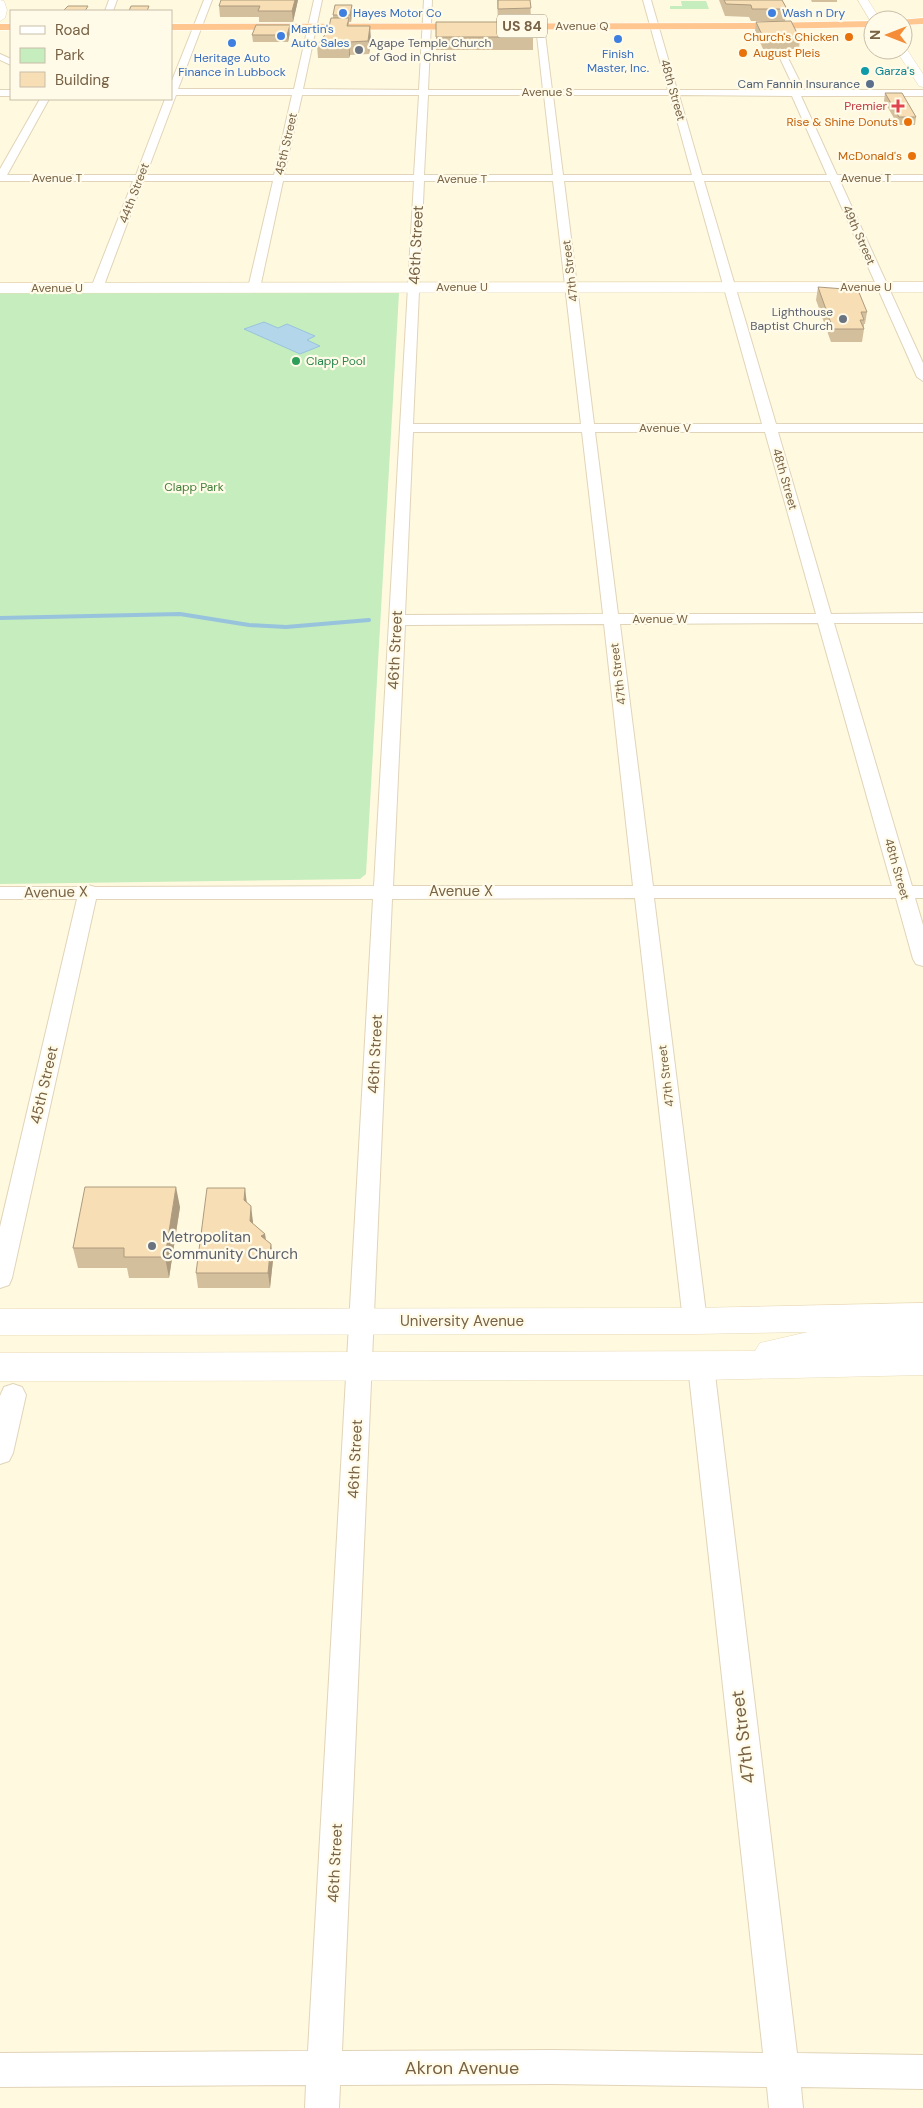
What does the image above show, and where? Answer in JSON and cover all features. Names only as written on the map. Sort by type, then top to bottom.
[{"type":"highway","name":"Avenue Q","points":[[172,27],[863,24]]},
{"type":"main road","points":[[0,3],[2,10],[0,18]]},
{"type":"main road","points":[[908,60],[923,83]]},
{"type":"main road","name":"Avenue U","points":[[0,288],[923,287]]},
{"type":"main road","name":"University Avenue","points":[[0,1322],[695,1321],[923,1316]]},
{"type":"main road","points":[[701,1366],[822,1342],[923,1339]]},
{"type":"main road","points":[[6,1381],[360,1367],[701,1366],[923,1361]]},
{"type":"street","name":"44th Street","points":[[172,92],[208,0]]},
{"type":"street","name":"45th Street","points":[[254,288],[318,0]]},
{"type":"street","name":"46th Street","points":[[322,2108],[428,0]]},
{"type":"street","name":"48th Street","points":[[647,0],[923,959]]},
{"type":"street","name":"47th Street","points":[[540,26],[695,1321]]},
{"type":"street","name":"49th Street","points":[[782,54],[833,178],[923,377]]},
{"type":"street","name":"Avenue S","points":[[172,95],[298,92],[923,92]]},
{"type":"street","points":[[0,178],[43,100]]},
{"type":"street","name":"44th Street","points":[[97,288],[169,100]]},
{"type":"street","name":"Avenue T","points":[[0,178],[923,178]]},
{"type":"street","name":"Avenue V","points":[[406,428],[923,428]]},
{"type":"street","name":"Avenue W","points":[[397,620],[923,618]]},
{"type":"street","name":"45th Street","points":[[0,1278],[88,891]]},
{"type":"street","name":"Avenue X","points":[[0,893],[88,891],[923,892]]},
{"type":"street","name":"47th Street","points":[[701,1366],[786,2108]]},
{"type":"street","points":[[0,1453],[6,1381]]},
{"type":"street","name":"Akron Avenue","points":[[0,2070],[551,2067],[923,2072]]},
{"type":"green space","points":[[681,1],[706,1],[709,9],[670,9],[670,6],[682,6]]},
{"type":"green space","name":"Clapp Park","points":[[0,292],[399,293],[366,874],[360,879],[0,884]]},
{"type":"water","points":[[264,322],[278,328],[287,324],[315,336],[307,340],[320,346],[300,354],[244,329]]},
{"type":"building","points":[[221,0],[295,0],[292,11],[258,11],[260,6],[219,6]]},
{"type":"building","points":[[498,0],[530,0],[531,8],[498,9]]},
{"type":"building","points":[[724,0],[782,0],[787,9],[752,9],[751,5],[726,4]]},
{"type":"building","points":[[335,5],[352,5],[350,15],[333,15]]},
{"type":"building","points":[[68,6],[88,6],[86,10],[64,10]]},
{"type":"building","points":[[131,6],[149,6],[147,10],[129,10]]},
{"type":"building","points":[[331,18],[349,18],[347,26],[370,26],[368,41],[349,42],[349,45],[317,45],[328,31]]},
{"type":"building","points":[[499,18],[532,18],[533,37],[436,37],[436,22],[499,22]]},
{"type":"building","points":[[791,21],[800,39],[764,39],[756,22]]},
{"type":"building","points":[[256,25],[290,25],[287,35],[252,35]]},
{"type":"building","points":[[885,93],[902,93],[916,117],[899,117]]},
{"type":"building","points":[[818,287],[858,290],[867,312],[861,312],[864,320],[860,320],[864,329],[833,329]]},
{"type":"building","points":[[85,1187],[176,1187],[165,1257],[124,1257],[124,1248],[73,1248]]},
{"type":"building","points":[[207,1188],[245,1188],[244,1200],[251,1206],[250,1221],[265,1234],[261,1236],[271,1244],[268,1273],[196,1273]]},
{"type":"waterway","points":[[0,618],[180,614],[249,625],[286,627],[369,620]]},
{"type":"place","name":"Hayes Motor Co","points":[[343,13]]},
{"type":"place","name":"Wash n Dry","points":[[772,13]]},
{"type":"place","name":"Martin's Auto Sales","points":[[281,36]]},
{"type":"place","name":"Church's Chicken","points":[[849,37]]},
{"type":"place","name":"Finish Master, Inc.","points":[[618,39]]},
{"type":"place","name":"Heritage Auto Finance in Lubbock","points":[[232,43]]},
{"type":"place","name":"Agape Temple Church of God in Christ","points":[[359,50]]},
{"type":"place","name":"August Pleis","points":[[743,53]]},
{"type":"place","name":"Garza's","points":[[865,71]]},
{"type":"place","name":"Cam Fannin Insurance","points":[[870,84]]},
{"type":"place","name":"Premier","points":[[898,106]]},
{"type":"place","name":"Rise & Shine Donuts","points":[[908,122]]},
{"type":"place","name":"McDonald's","points":[[912,156]]},
{"type":"place","name":"Lighthouse Baptist Church","points":[[843,319]]},
{"type":"place","name":"Clapp Pool","points":[[296,361]]},
{"type":"place","name":"Metropolitan Community Church","points":[[152,1246]]}]
